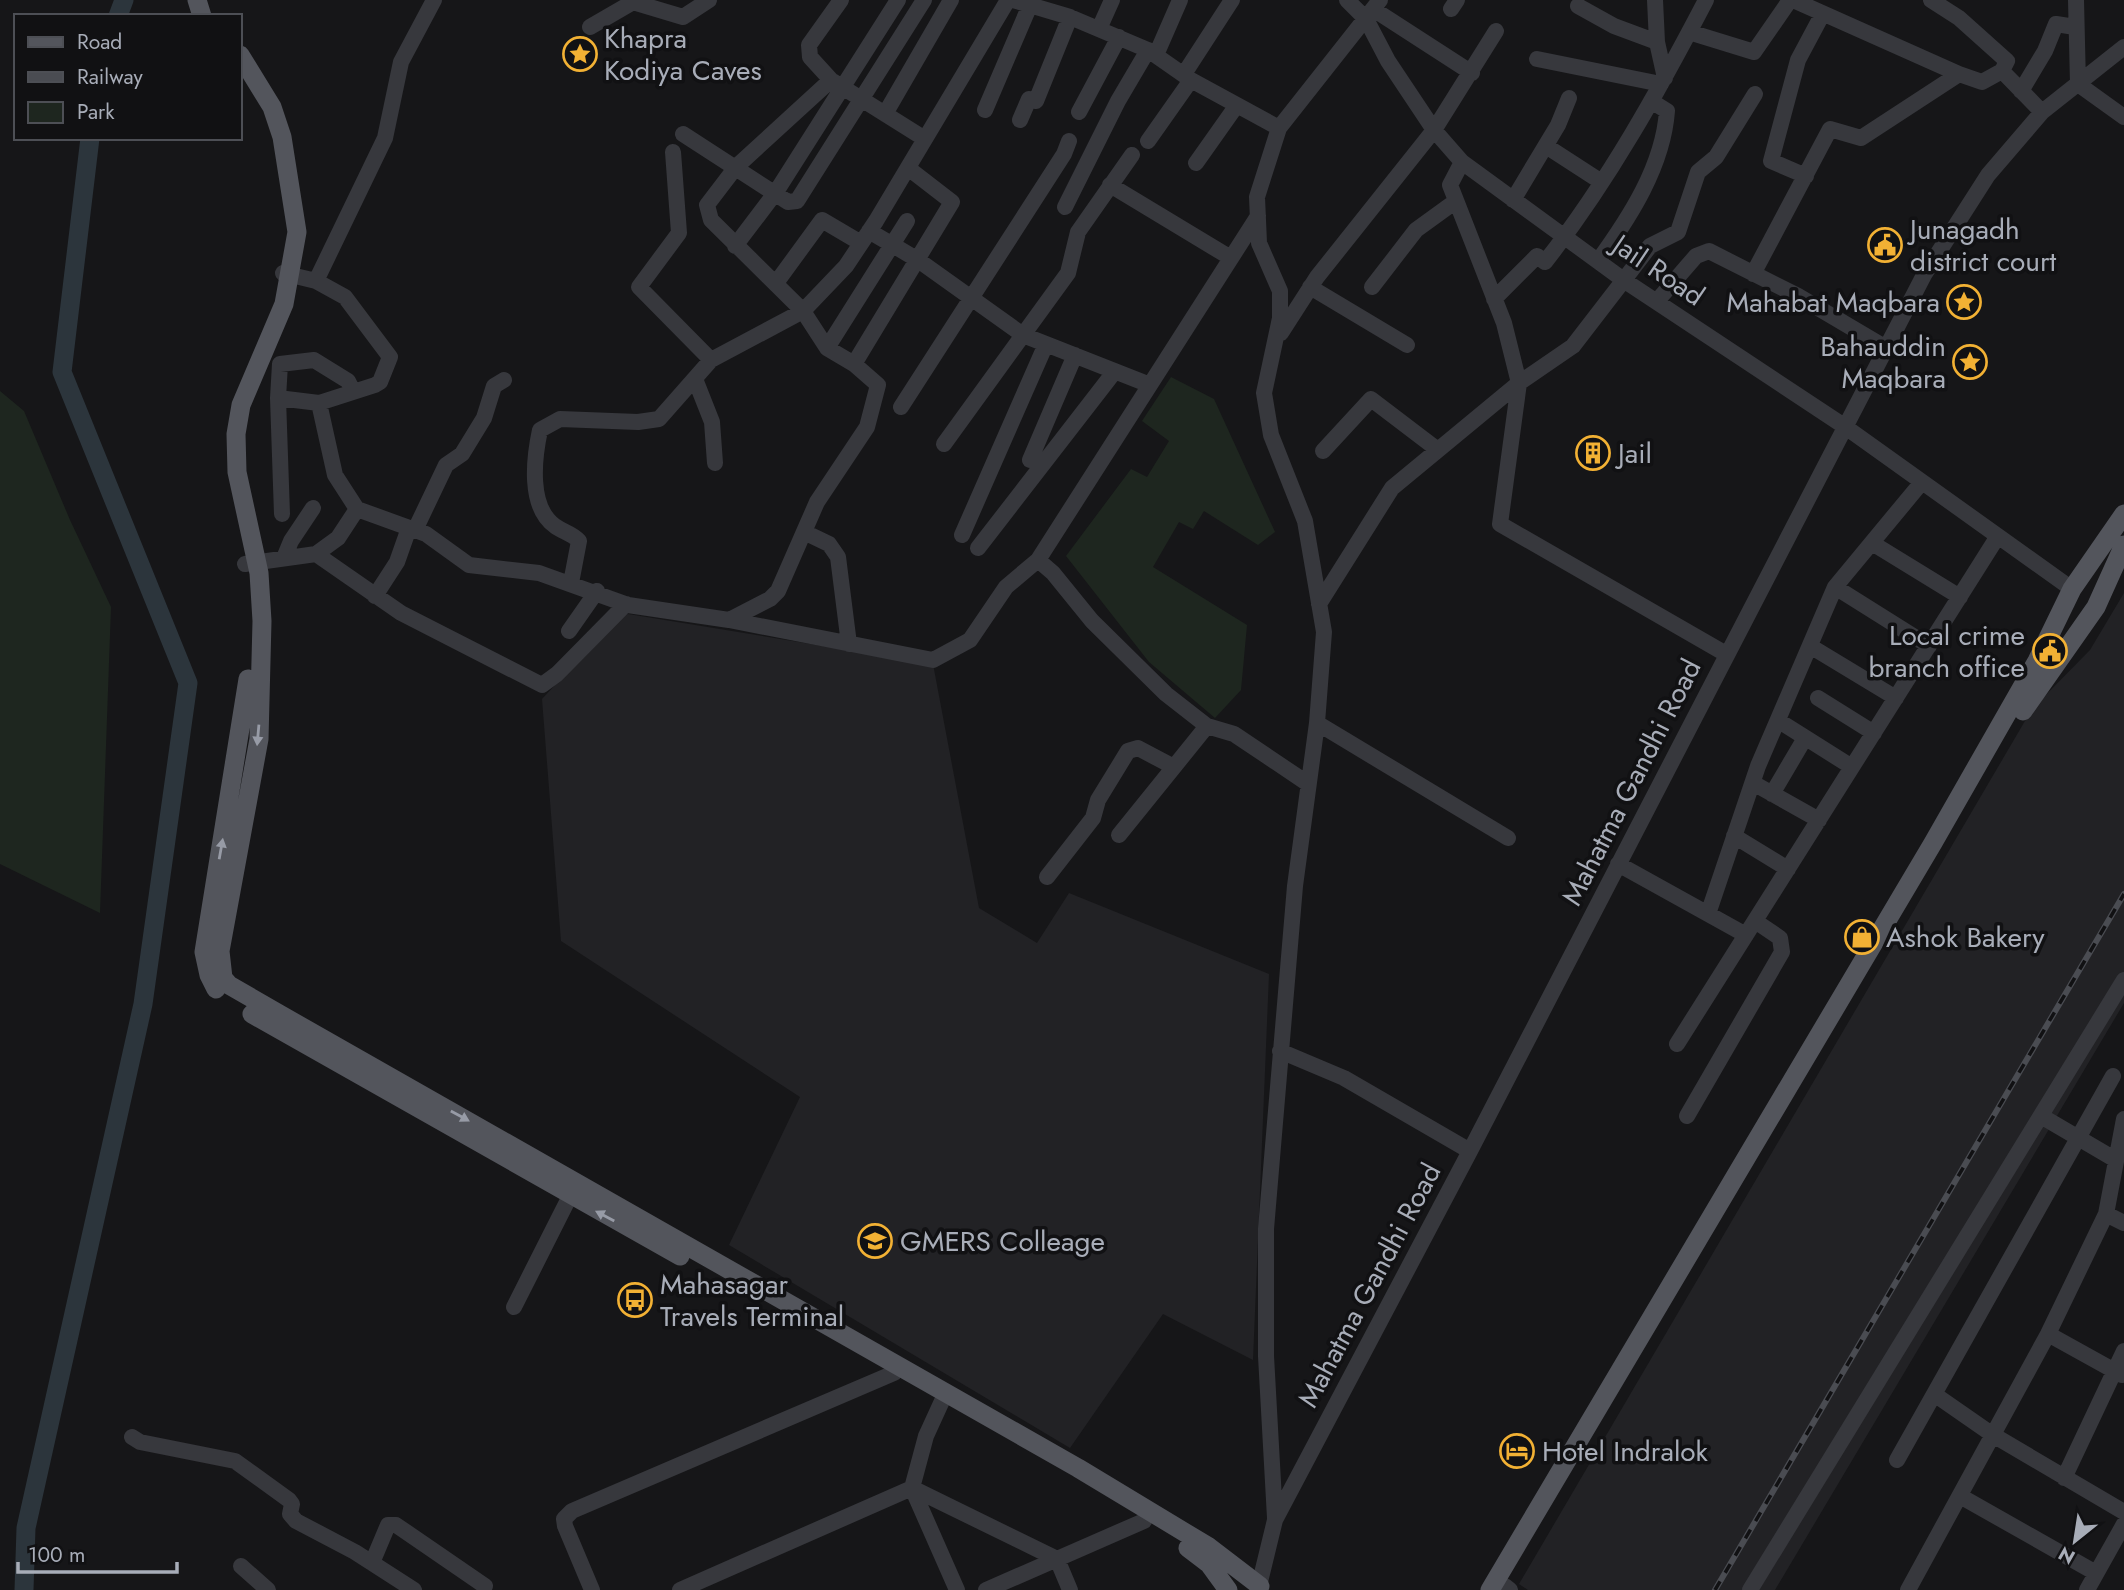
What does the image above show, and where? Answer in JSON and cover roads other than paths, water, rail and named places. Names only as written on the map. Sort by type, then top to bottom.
[{"type":"main road","points":[[242,58],[272,107],[282,137],[297,217],[287,274],[229,415],[224,453],[262,621],[259,739],[220,951],[223,978],[229,985],[1078,1468],[1209,1547],[1259,1588]]},
{"type":"main road","points":[[242,82],[262,118],[278,170],[287,274]]},
{"type":"main road","points":[[1502,1589],[2037,662],[2072,589],[2124,514]]},
{"type":"main road","points":[[1502,1589],[1874,960],[1983,769],[2096,607],[2124,545]]},
{"type":"main road","points":[[2098,553],[2115,564]]},
{"type":"main road","points":[[251,564],[247,695],[205,952],[213,985],[251,1013],[570,1196],[894,1373],[1144,1521],[1197,1554],[1228,1590]]},
{"type":"main road","points":[[2060,612],[2082,625]]},
{"type":"street","points":[[316,281],[385,138],[401,62],[434,0]]},
{"type":"street","points":[[590,27],[634,1],[683,17],[709,0]]},
{"type":"street","points":[[841,0],[809,45],[810,57],[837,84],[925,139]]},
{"type":"street","points":[[735,246],[776,192],[837,84],[898,0]]},
{"type":"street","points":[[682,134],[788,202],[797,201],[924,0]]},
{"type":"street","points":[[886,114],[951,0]]},
{"type":"street","points":[[571,583],[579,541],[573,534],[555,527],[538,503],[535,451],[540,430],[561,419],[638,422],[659,419],[711,360],[803,311],[846,265],[865,237],[1010,0],[1070,17],[1119,37],[1152,53],[1187,77],[1279,128]]},
{"type":"street","points":[[1099,29],[1112,0]]},
{"type":"street","points":[[1065,206],[1118,101],[1152,53],[1180,0]]},
{"type":"street","points":[[1148,141],[1232,0]]},
{"type":"street","points":[[1347,0],[1373,10],[1472,73]]},
{"type":"street","points":[[1656,0],[1657,41],[1663,81]]},
{"type":"street","points":[[1494,299],[1537,256],[1545,262],[1565,237],[1663,81],[1706,0]]},
{"type":"street","points":[[1689,32],[1754,52],[1791,0],[1820,9],[1959,74],[1982,82],[2002,71],[2007,61],[1959,18],[1932,0]]},
{"type":"street","points":[[2076,0],[2078,84],[2124,117]]},
{"type":"street","points":[[985,110],[1030,5]]},
{"type":"street","points":[[1578,6],[1614,26],[1657,41]]},
{"type":"street","points":[[1806,176],[1771,161],[1798,60],[1820,9]]},
{"type":"street","points":[[1275,1520],[1264,1278],[1280,1051],[1307,783],[1317,723],[1324,632],[1305,521],[1271,435],[1264,393],[1280,318],[1279,291],[1259,243],[1257,197],[1279,128],[1373,10]]},
{"type":"street","name":"Jail Road","points":[[1373,10],[1388,61],[1434,130],[1462,162],[1625,281],[1844,426],[2072,589]]},
{"type":"street","points":[[1020,120],[1028,99],[1037,101],[1070,17]]},
{"type":"street","points":[[2021,91],[2045,51],[2056,24],[2075,27]]},
{"type":"street","points":[[1274,344],[1310,287],[1434,130],[1496,31]]},
{"type":"street","points":[[1079,112],[1119,37]]},
{"type":"street","name":"Mahatma Gandhi Road","points":[[1259,1588],[1275,1520],[1470,1152],[1924,275],[1987,175],[2042,112],[2124,47]]},
{"type":"street","points":[[1537,59],[1663,81]]},
{"type":"street","points":[[2002,71],[2042,112]]},
{"type":"street","points":[[1753,274],[1830,129],[1861,138],[1959,74]]},
{"type":"street","points":[[729,620],[774,596],[817,502],[867,427],[878,391],[874,380],[827,348],[803,311],[711,220],[707,205],[736,167],[837,84]]},
{"type":"street","points":[[1319,604],[1392,488],[1519,383],[1573,346],[1653,243],[1678,232],[1699,172],[1716,157],[1755,94]]},
{"type":"street","points":[[1513,200],[1558,125],[1569,98]]},
{"type":"street","points":[[1598,261],[1625,224],[1656,162],[1667,110],[1651,101]]},
{"type":"street","points":[[1196,163],[1237,105]]},
{"type":"street","points":[[901,407],[973,299],[1069,141]]},
{"type":"street","points":[[1546,146],[1600,181]]},
{"type":"street","points":[[673,152],[678,233],[640,281],[639,287],[711,360]]},
{"type":"street","points":[[944,444],[1069,273],[1078,232],[1132,155]]},
{"type":"street","points":[[1462,162],[1450,185],[1504,323],[1519,383],[1500,524],[1726,654]]},
{"type":"street","points":[[854,365],[952,202],[908,168]]},
{"type":"street","points":[[1110,185],[1231,258]]},
{"type":"street","points":[[1372,287],[1416,229],[1456,201]]},
{"type":"street","points":[[319,404],[335,475],[357,509],[426,534],[470,565],[539,573],[597,591],[626,604],[729,620],[933,660],[970,640],[1006,587],[1038,560],[1258,216]]},
{"type":"street","points":[[776,283],[822,220],[891,244],[918,260],[1023,335],[1150,385]]},
{"type":"street","points":[[827,348],[907,221]]},
{"type":"street","points":[[1657,301],[1702,251],[1709,251],[1886,348]]},
{"type":"street","points":[[278,398],[319,404],[371,387],[380,382],[390,357],[345,297],[316,281],[287,274]]},
{"type":"street","points":[[1310,287],[1407,345]]},
{"type":"street","points":[[962,535],[1046,344]]},
{"type":"street","points":[[1030,460],[1075,355]]},
{"type":"street","points":[[282,514],[278,398],[280,364],[314,360],[348,381],[353,391]]},
{"type":"street","points":[[978,548],[1115,371]]},
{"type":"street","points":[[695,379],[712,422],[715,463]]},
{"type":"street","points":[[374,596],[397,562],[446,466],[463,454],[484,418],[494,386],[504,380]]},
{"type":"street","points":[[1323,451],[1371,399],[1438,450]]},
{"type":"street","points":[[1708,914],[1753,783],[1835,587],[1923,482]]},
{"type":"street","points":[[284,558],[291,541],[313,508]]},
{"type":"street","points":[[251,564],[316,554],[338,537],[357,509]]},
{"type":"street","points":[[804,532],[829,544],[838,557],[849,644]]},
{"type":"street","points":[[1677,1044],[1998,536]]},
{"type":"street","points":[[1872,543],[1960,597]]},
{"type":"street","points":[[316,554],[401,613],[542,685],[557,674],[626,604]]},
{"type":"street","points":[[1038,560],[1092,621],[1157,686],[1207,726],[1234,734],[1307,783]]},
{"type":"street","points":[[1835,587],[1929,646]]},
{"type":"street","points":[[569,631],[597,591]]},
{"type":"street","points":[[1810,646],[1896,698]]},
{"type":"street","points":[[1818,698],[1874,733]]},
{"type":"street","points":[[1779,721],[1852,767]]},
{"type":"street","points":[[1317,723],[1508,838]]},
{"type":"street","points":[[1119,835],[1207,726]]},
{"type":"street","points":[[1772,794],[1805,738]]},
{"type":"street","points":[[1047,877],[1093,818],[1098,800],[1128,751],[1138,748],[1174,767]]},
{"type":"street","points":[[1753,783],[1819,820]]},
{"type":"street","points":[[1734,836],[1788,869]]},
{"type":"street","points":[[1618,863],[1708,914],[1780,938],[1784,945],[1687,1116]]},
{"type":"street","points":[[1750,1590],[2124,980]]},
{"type":"street","points":[[1280,1051],[1344,1078],[1470,1152]]},
{"type":"street","points":[[1897,1460],[2113,1076]]},
{"type":"street","points":[[2041,1116],[2116,1160]]},
{"type":"street","points":[[1908,1590],[2048,1334],[2106,1214],[2116,1160],[2122,1144],[2124,1119]]},
{"type":"street","points":[[514,1307],[570,1196]]},
{"type":"street","points":[[2106,1214],[2124,1223]]},
{"type":"street","points":[[2048,1334],[2119,1373]]},
{"type":"street","points":[[2064,1478],[2119,1373],[2124,1351]]},
{"type":"street","points":[[592,1590],[565,1526],[564,1519],[572,1511],[894,1373]]},
{"type":"street","points":[[1934,1394],[1993,1435],[2124,1512]]},
{"type":"street","points":[[942,1401],[926,1436],[912,1488],[957,1590]]},
{"type":"street","points":[[132,1437],[140,1442],[235,1461],[289,1500],[292,1504],[290,1514],[296,1521],[372,1563],[414,1590]]},
{"type":"street","points":[[680,1590],[912,1488],[1057,1559],[1070,1590]]},
{"type":"street","points":[[1959,1496],[2096,1573]]},
{"type":"street","points":[[986,1590],[1144,1521]]},
{"type":"street","points":[[2087,1590],[2124,1524]]},
{"type":"street","points":[[372,1563],[387,1525],[396,1525],[485,1586]]},
{"type":"street","points":[[241,1566],[268,1590]]},
{"type":"waterway","points":[[119,14],[124,0]]},
{"type":"waterway","points":[[24,1590],[26,1528],[143,1004],[188,683],[62,372],[90,140]]},
{"type":"railway","points":[[1715,1590],[2124,894]]},
{"type":"place","name":"Khapra Kodiya Caves","points":[[580,54]]},
{"type":"place","name":"Junagadh district court","points":[[1885,245]]},
{"type":"place","name":"Mahabat Maqbara","points":[[1964,302]]},
{"type":"place","name":"Bahauddin Maqbara","points":[[1970,362]]},
{"type":"place","name":"Jail","points":[[1593,453]]},
{"type":"place","name":"Local crime branch office","points":[[2050,651]]},
{"type":"place","name":"Ashok Bakery","points":[[1862,937]]},
{"type":"place","name":"GMERS Colleage","points":[[875,1241]]},
{"type":"place","name":"Mahasagar Travels Terminal","points":[[635,1300]]},
{"type":"place","name":"Hotel Indralok","points":[[1517,1451]]}]
